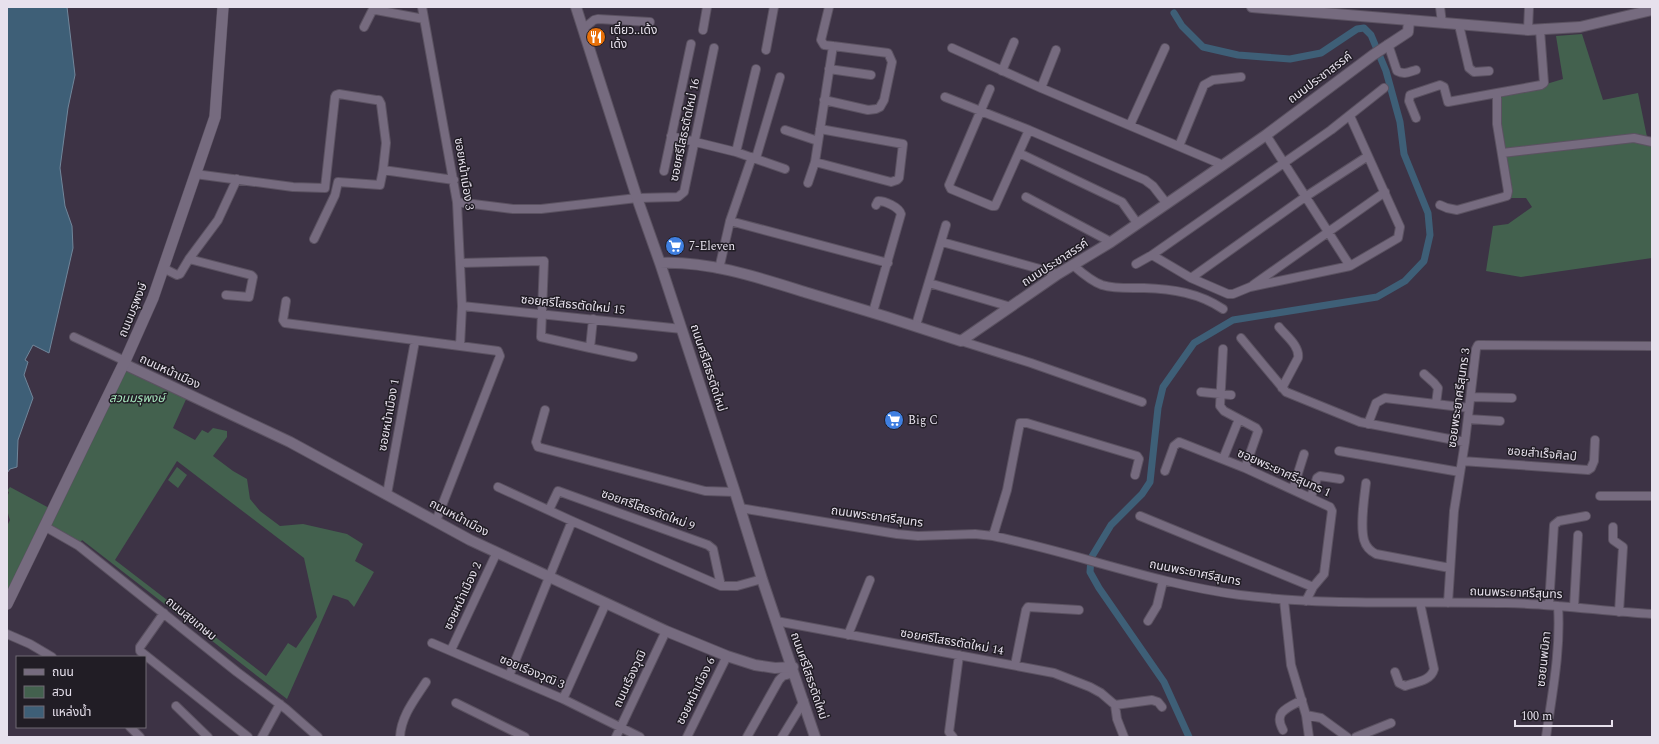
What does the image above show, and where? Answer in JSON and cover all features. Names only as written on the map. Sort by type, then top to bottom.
[{"type":"main road","name":"ถนนมรุพงษ์","points":[[7,604],[125,363],[148,311],[214,117],[223,7]]},
{"type":"street","name":"ซอยหน้าเมือง 3","points":[[422,7],[457,202],[462,306],[460,346]]},
{"type":"street","name":"ถนนศรีโสธรตัดใหม่","points":[[576,7],[637,198],[682,329],[762,579],[815,737]]},
{"type":"street","points":[[703,30],[707,7]]},
{"type":"street","points":[[766,50],[774,7]]},
{"type":"street","points":[[824,100],[868,110],[880,107],[884,100],[892,62],[888,52],[824,45],[821,40],[829,7]]},
{"type":"street","points":[[1252,7],[1326,10],[1459,25],[1528,30],[1580,27],[1652,10]]},
{"type":"street","points":[[1440,7],[1442,23]]},
{"type":"street","points":[[1528,30],[1529,7]]},
{"type":"street","points":[[364,27],[372,11],[376,10],[424,19]]},
{"type":"street","points":[[583,28],[594,20],[598,19],[650,22]]},
{"type":"street","name":"ถนนประชาสรรค์","points":[[961,342],[1058,274],[1074,266],[1111,242],[1266,135],[1373,54],[1408,32],[1409,20]]},
{"type":"street","points":[[1459,25],[1469,68],[1474,72],[1489,71]]},
{"type":"street","points":[[1416,118],[1409,101],[1410,96],[1440,85],[1444,87],[1448,102],[1541,85],[1544,83],[1540,30]]},
{"type":"street","points":[[1002,70],[1014,42]]},
{"type":"street","points":[[664,171],[691,44]]},
{"type":"street","points":[[808,183],[815,162],[833,46]]},
{"type":"street","points":[[1386,46],[1397,71],[1401,74],[1416,70]]},
{"type":"street","name":"ซอยศรีโสธรตัดใหม่ 16","points":[[637,198],[678,197],[684,192],[714,48]]},
{"type":"street","points":[[952,48],[1041,88],[1223,165]]},
{"type":"street","points":[[1130,125],[1166,48]]},
{"type":"street","points":[[1041,88],[1056,50]]},
{"type":"street","points":[[736,152],[756,69]]},
{"type":"street","points":[[829,69],[871,75]]},
{"type":"street","points":[[719,269],[730,221],[754,158],[780,77]]},
{"type":"street","points":[[1179,146],[1204,85],[1213,80],[1241,77]]},
{"type":"street","points":[[1136,264],[1152,255],[1284,163],[1350,116],[1384,88]]},
{"type":"street","points":[[990,89],[949,184],[951,189],[995,206],[1030,130]]},
{"type":"street","points":[[1440,205],[1457,210],[1507,196],[1508,191],[1497,124],[1497,93]]},
{"type":"street","points":[[314,239],[337,188],[337,183],[380,185],[386,143],[381,104],[379,100],[336,95],[325,188]]},
{"type":"street","points":[[945,97],[980,112],[1030,130],[1145,180],[1153,186],[1167,204]]},
{"type":"street","points":[[1152,255],[1191,278],[1228,294],[1233,294],[1250,287],[1350,266],[1398,238],[1400,227],[1350,116]]},
{"type":"street","points":[[815,162],[891,182],[899,178],[904,144],[820,129]]},
{"type":"street","points":[[784,130],[818,141]]},
{"type":"street","points":[[1266,135],[1350,266]]},
{"type":"street","points":[[671,136],[736,152],[785,169]]},
{"type":"street","points":[[1502,153],[1634,138],[1652,142]]},
{"type":"street","points":[[1019,153],[1122,202],[1137,223]]},
{"type":"street","points":[[1191,278],[1305,197],[1368,156]]},
{"type":"street","points":[[383,170],[454,180]]},
{"type":"street","points":[[195,174],[293,187],[337,188]]},
{"type":"street","points":[[163,268],[177,275],[180,274],[189,259],[218,220],[237,179]]},
{"type":"street","points":[[1250,287],[1385,192]]},
{"type":"street","points":[[1026,197],[1111,242]]},
{"type":"street","points":[[457,202],[513,209],[541,210],[637,198]]},
{"type":"street","points":[[873,312],[901,214],[898,209],[882,201],[878,201],[876,205]]},
{"type":"street","points":[[730,221],[888,263]]},
{"type":"street","points":[[916,326],[946,225]]},
{"type":"street","points":[[942,242],[1058,274]]},
{"type":"street","points":[[189,259],[251,275],[253,277],[250,297],[226,294]]},
{"type":"street","points":[[461,263],[544,261],[541,337],[633,357]]},
{"type":"street","points":[[660,263],[687,263],[761,279],[873,312],[961,342],[1031,363],[1142,402]]},
{"type":"street","points":[[1074,266],[1101,285],[1121,288],[1165,289],[1181,292],[1210,301],[1223,309]]},
{"type":"street","points":[[929,283],[1011,307]]},
{"type":"street","points":[[286,301],[283,320],[285,324],[498,351],[500,356],[436,521]]},
{"type":"street","name":"ซอยศรีโสธรตัดใหม่ 15","points":[[462,306],[682,329]]},
{"type":"street","points":[[590,348],[593,319]]},
{"type":"street","points":[[1279,327],[1299,354],[1282,388]]},
{"type":"street","points":[[74,337],[125,363]]},
{"type":"street","points":[[1241,338],[1282,388],[1290,394],[1368,424],[1465,442]]},
{"type":"street","name":"ซอยหน้าเมือง 1","points":[[387,494],[415,341]]},
{"type":"street","name":"ซอยพระยาศรีสุนทร 3","points":[[1448,603],[1454,511],[1465,442],[1476,349],[1478,344],[1652,346]]},
{"type":"street","points":[[1223,349],[1220,406],[1222,409],[1256,428],[1258,431],[1245,468]]},
{"type":"street","name":"ถนนหน้าเมือง","points":[[125,363],[290,442],[436,521],[497,552],[666,631],[727,656],[765,667],[793,670]]},
{"type":"street","points":[[1424,374],[1438,388],[1436,404]]},
{"type":"street","points":[[1201,392],[1231,395]]},
{"type":"street","points":[[1471,397],[1512,398]]},
{"type":"street","points":[[1368,424],[1376,403],[1385,398],[1469,408]]},
{"type":"street","points":[[545,410],[536,442],[540,448],[706,491],[735,492]]},
{"type":"street","points":[[1223,459],[1239,419]]},
{"type":"street","points":[[1468,419],[1500,421]]},
{"type":"street","points":[[993,536],[1007,490],[1020,423],[1027,422],[1137,456],[1139,459],[1135,474]]},
{"type":"street","name":"ซอยสำเร็จศิลป์","points":[[1462,460],[1588,470],[1592,468],[1594,461],[1596,440]]},
{"type":"street","name":"ซอยพระยาศรีสุนทร 1","points":[[1165,471],[1174,446],[1179,442],[1245,468],[1330,507],[1332,511],[1324,574],[1313,587],[1306,601]]},
{"type":"street","points":[[1340,451],[1460,472]]},
{"type":"street","points":[[1293,489],[1304,454]]},
{"type":"street","points":[[1310,497],[1317,478],[1320,476],[1340,479]]},
{"type":"street","points":[[1366,483],[1363,531],[1364,541],[1369,550],[1376,554],[1450,568]]},
{"type":"street","points":[[498,487],[721,586],[736,586],[762,579]]},
{"type":"street","name":"ซอยศรีโสธรตัดใหม่ 9","points":[[549,510],[558,491],[708,545],[713,549],[721,586]]},
{"type":"street","points":[[1600,496],[1652,496]]},
{"type":"street","name":"ถนนพระยาศรีสุนทร","points":[[740,508],[897,534],[918,536],[975,534],[993,536],[1163,581],[1239,595],[1306,601],[1554,606],[1652,614]]},
{"type":"street","points":[[1140,516],[1313,587]]},
{"type":"street","name":"ซอยนพนิภา","points":[[1546,737],[1554,684],[1559,624],[1554,606],[1554,525],[1559,522],[1586,516]]},
{"type":"street","points":[[509,676],[572,521]]},
{"type":"street","name":"ถนนสุขเกษม","points":[[44,526],[79,546],[280,704],[318,737]]},
{"type":"street","points":[[1613,527],[1613,540],[1623,547],[1619,612]]},
{"type":"street","points":[[1574,607],[1578,535]]},
{"type":"street","name":"ซอยหน้าเมือง 2","points":[[451,650],[497,552]]},
{"type":"street","points":[[848,635],[870,580]]},
{"type":"street","points":[[1148,621],[1156,606],[1163,581]]},
{"type":"street","points":[[1284,600],[1291,665],[1306,715],[1309,737]]},
{"type":"street","points":[[563,699],[606,603]]},
{"type":"street","points":[[1395,672],[1399,683],[1405,686],[1428,678],[1433,674],[1434,669],[1420,603]]},
{"type":"street","points":[[1014,666],[1026,610],[1028,607],[1078,610]]},
{"type":"street","points":[[164,613],[140,647],[140,651],[248,737]]},
{"type":"street","name":"ซอยศรีโสธรตัดใหม่ 14","points":[[776,620],[848,635],[1054,673],[1074,680],[1101,693],[1116,705]]},
{"type":"street","name":"ถนนเรืองวุฒิ","points":[[616,737],[666,631]]},
{"type":"street","points":[[7,634],[30,644],[50,656]]},
{"type":"street","name":"ซอยเรืองวุฒิ 3","points":[[432,643],[563,699],[640,737]]},
{"type":"street","points":[[953,737],[949,732],[959,655]]},
{"type":"street","name":"ซอยหน้าเมือง 6","points":[[687,737],[727,656]]},
{"type":"street","points":[[747,737],[779,680],[793,670]]},
{"type":"street","points":[[400,737],[401,726],[404,719],[426,682]]},
{"type":"street","points":[[1124,737],[1117,719],[1116,705],[1152,700],[1158,702],[1162,707]]},
{"type":"street","points":[[1283,730],[1278,718],[1287,708],[1302,700]]},
{"type":"street","points":[[782,737],[804,701]]},
{"type":"street","points":[[456,703],[525,737]]},
{"type":"street","points":[[262,737],[280,704]]},
{"type":"street","points":[[176,706],[208,737]]},
{"type":"street","points":[[1306,715],[1321,718],[1347,737]]},
{"type":"street","points":[[1356,737],[1391,724]]},
{"type":"street","points":[[131,728],[140,737]]},
{"type":"green space","points":[[1582,34],[1603,100],[1638,93],[1647,137],[1503,149],[1500,128],[1501,94],[1533,88],[1563,79],[1556,36]]},
{"type":"green space","points":[[1635,140],[1647,145],[1652,145],[1652,258],[1521,277],[1486,271],[1493,226],[1508,224],[1532,207],[1526,198],[1510,198],[1505,156]]},
{"type":"green space","name":"สวนมรุพงษ์","points":[[125,367],[188,395],[173,428],[195,440],[202,430],[208,433],[213,428],[227,431],[227,437],[213,456],[233,471],[247,479],[250,499],[260,511],[280,526],[303,524],[347,534],[363,544],[355,561],[374,572],[354,607],[348,600],[333,595],[287,699],[82,540],[79,545],[45,527],[7,604],[7,526],[10,520],[7,506],[9,492],[7,491],[10,487],[51,509]],"holes":[[[177,461],[304,558],[317,617],[296,648],[288,643],[266,676],[115,560]]]},
{"type":"green space","points":[[177,467],[187,475],[178,488],[168,480]]},
{"type":"water","points":[[7,7],[67,7],[75,75],[68,108],[60,168],[65,206],[72,226],[73,248],[49,353],[33,345],[25,360],[28,362],[24,375],[33,398],[18,440],[17,467],[10,469],[7,473]]},
{"type":"waterway","points":[[1174,13],[1182,26],[1203,47],[1238,55],[1290,59],[1321,53],[1357,29],[1364,28],[1371,35],[1386,71],[1400,122],[1404,154],[1428,213],[1430,235],[1424,261],[1405,281],[1377,297],[1233,320],[1194,343],[1163,387],[1158,408],[1150,482],[1142,494],[1111,525],[1091,558],[1090,572],[1099,588],[1164,682],[1189,737]]},
{"type":"place","name":"เตี๋ยว..เด้ง เด้ง","points":[[596,37]]},
{"type":"place","name":"7-Eleven","points":[[675,246]]},
{"type":"place","name":"Big C","points":[[894,420]]}]
